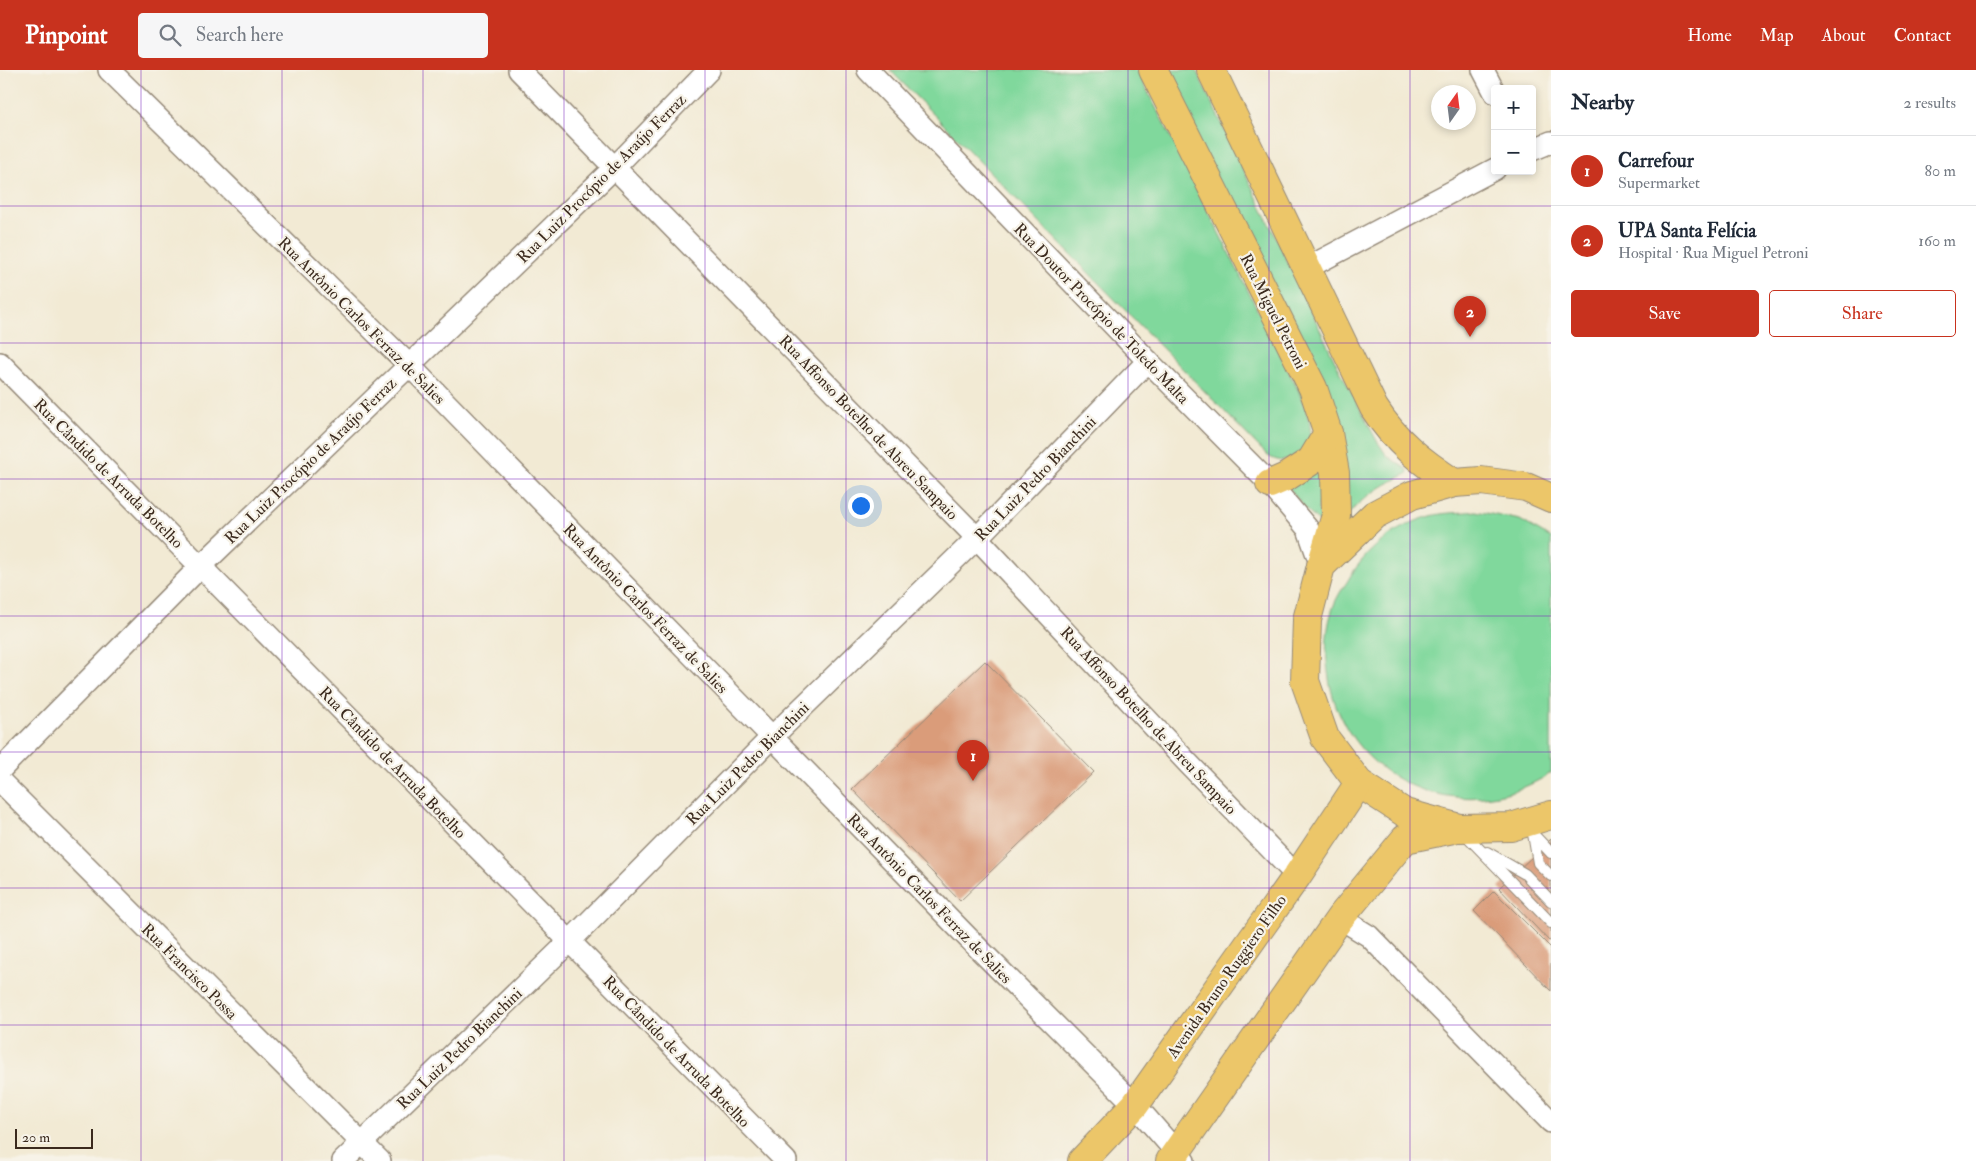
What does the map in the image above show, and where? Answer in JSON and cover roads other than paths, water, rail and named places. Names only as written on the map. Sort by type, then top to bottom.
[{"type":"main road","name":"Rua Miguel Petroni","points":[[1154,70],[1313,388],[1328,432],[1335,473],[1336,515],[1307,620],[1306,681],[1325,738],[1359,782],[1405,813],[1467,837]]},
{"type":"main road","points":[[1211,70],[1370,399],[1390,433],[1426,465],[1454,483]]},
{"type":"main road","points":[[1270,484],[1286,477],[1311,461],[1328,432]]},
{"type":"main road","points":[[1322,566],[1374,515],[1412,495],[1454,483],[1481,481],[1526,487],[1551,498]]},
{"type":"main road","name":"Avenida Bruno Ruggiero Filho","points":[[1082,1161],[1135,1105],[1297,876],[1359,782]]},
{"type":"main road","points":[[1177,1158],[1340,918],[1405,839],[1467,837],[1511,826],[1535,824]]},
{"type":"street","name":"Rua Antônio Carlos Ferraz de Salies","points":[[109,70],[409,365],[1135,1105],[1177,1158]]},
{"type":"street","name":"Rua Affonso Botelho de Abreu Sampaio","points":[[519,70],[616,167],[976,538],[1297,876]]},
{"type":"street","name":"Rua Luiz Procópio de Araújo Ferraz","points":[[0,770],[201,566],[616,167],[709,70]]},
{"type":"street","name":"Rua Doutor Procópio de Toledo Malta","points":[[868,70],[1148,361],[1270,484],[1308,529],[1322,566]]},
{"type":"street","points":[[1483,70],[1491,85]]},
{"type":"street","points":[[1536,148],[1551,142]]},
{"type":"street","points":[[1307,268],[1491,171]]},
{"type":"street","name":"Rua Luiz Pedro Bianchini","points":[[343,1161],[570,941],[772,737],[976,538],[1148,361]]},
{"type":"street","name":"Rua Cândido de Arruda Botelho","points":[[0,363],[786,1161]]},
{"type":"street","name":"Rua Francisco Possa","points":[[0,781],[380,1161]]},
{"type":"street","points":[[1340,918],[1369,936],[1551,1122]]},
{"type":"lane","points":[[1535,824],[1551,853]]},
{"type":"lane","points":[[1535,824],[1538,862],[1551,876]]},
{"type":"lane","points":[[1467,837],[1525,874],[1551,901]]},
{"type":"lane","points":[[1467,837],[1551,923]]},
{"type":"place","name":"UPA Santa Felícia","points":[[1470,337]]},
{"type":"place","name":"Carrefour","points":[[973,781]]}]
